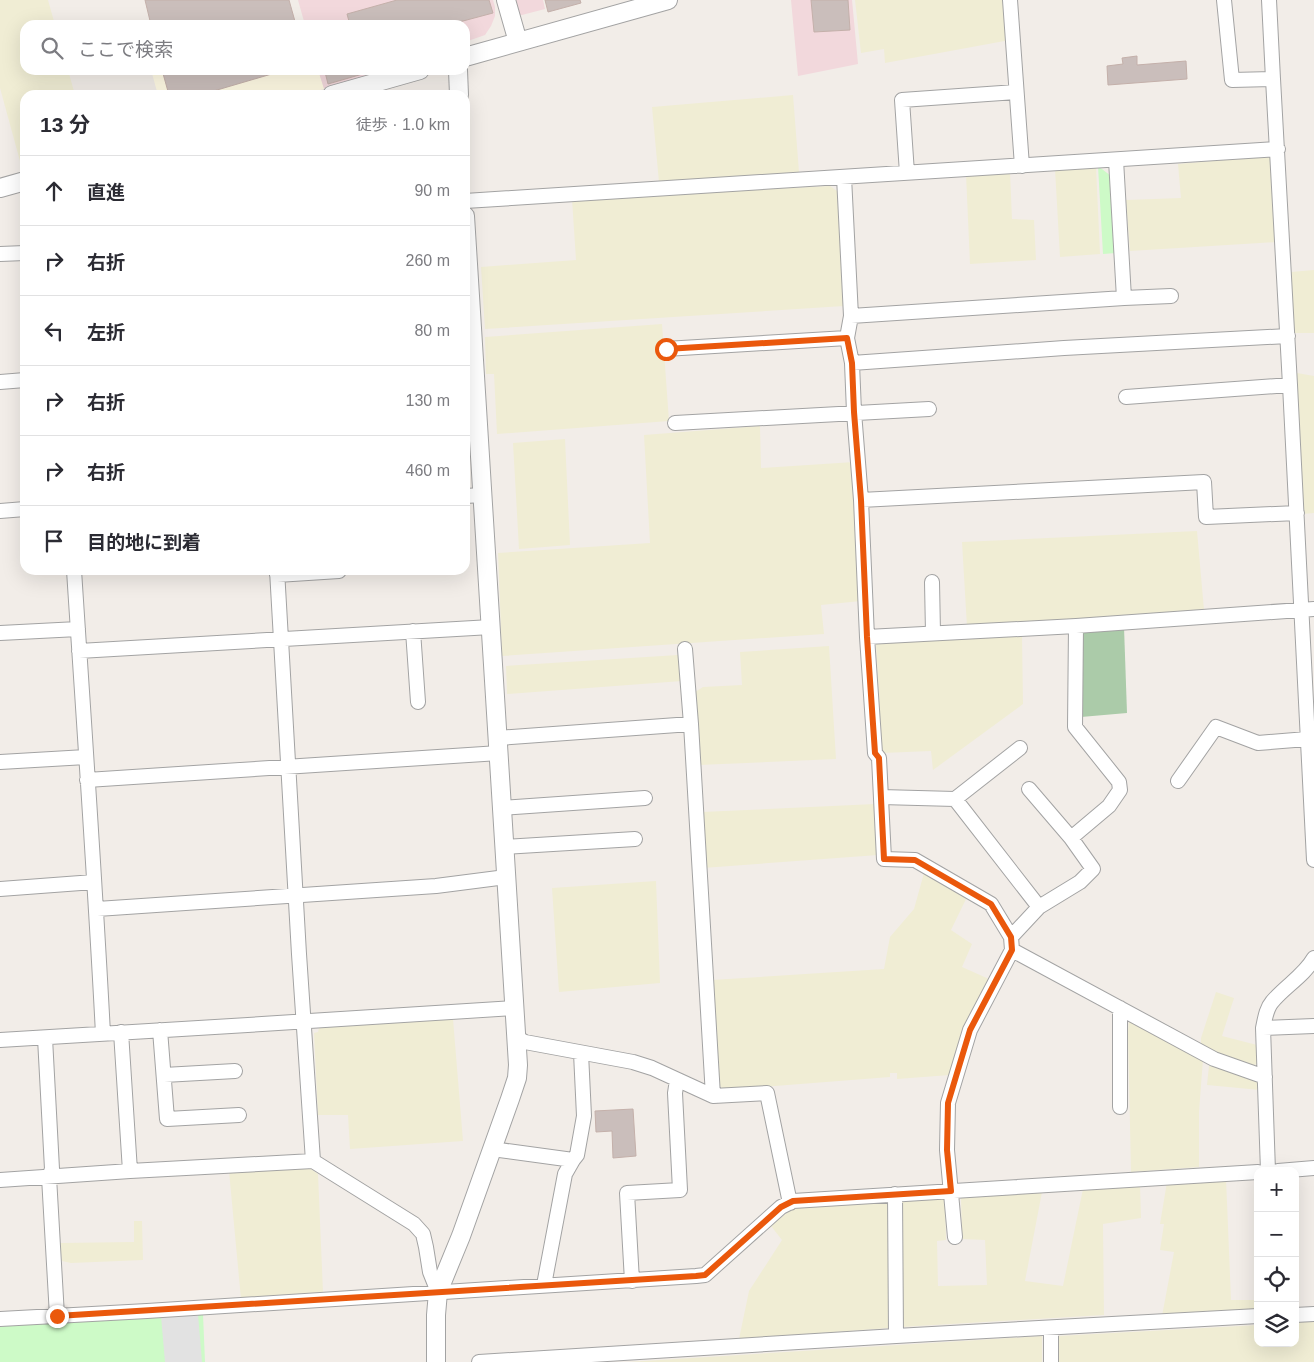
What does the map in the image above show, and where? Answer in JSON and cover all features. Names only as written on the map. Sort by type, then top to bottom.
[{"type":"street","points":[[506,0],[518,42]]},
{"type":"street","points":[[470,56],[668,0]]},
{"type":"street","points":[[1012,0],[1016,92],[1022,166]]},
{"type":"street","points":[[1224,0],[1232,80],[1273,79]]},
{"type":"street","points":[[1269,0],[1297,513],[1308,609],[1308,739],[1314,860]]},
{"type":"street","points":[[350,90],[402,75]]},
{"type":"street","points":[[458,75],[459,90]]},
{"type":"street","points":[[907,173],[902,100],[1016,92]]},
{"type":"street","points":[[470,201],[1278,150]]},
{"type":"street","points":[[1116,160],[1124,298]]},
{"type":"street","points":[[844,177],[851,316],[847,338],[852,363],[867,637],[875,753],[879,758],[884,859],[915,860],[991,904],[1011,943],[1120,1008],[1214,1058],[1265,1077]]},
{"type":"street","points":[[0,188],[20,182]]},
{"type":"street","points":[[0,254],[20,253]]},
{"type":"street","points":[[436,1362],[438,1292],[462,1236],[517,1078],[518,1064],[470,294]]},
{"type":"street","points":[[851,316],[1171,296]]},
{"type":"street","points":[[852,363],[1064,348],[1288,336]]},
{"type":"street","points":[[666,349],[847,338]]},
{"type":"street","points":[[0,382],[20,380]]},
{"type":"street","points":[[1126,397],[1290,385]]},
{"type":"street","points":[[675,423],[928,409]]},
{"type":"street","points":[[861,500],[1204,482],[1206,517],[1297,513]]},
{"type":"street","points":[[470,496],[483,495]]},
{"type":"street","points":[[0,511],[20,509]]},
{"type":"street","points":[[74,575],[97,909],[103,1034]]},
{"type":"street","points":[[277,575],[313,1161]]},
{"type":"street","points":[[932,582],[934,633]]},
{"type":"street","points":[[867,637],[1076,626],[1308,609]]},
{"type":"street","points":[[1071,838],[1109,806],[1120,790],[1119,782],[1074,726],[1076,626]]},
{"type":"street","points":[[79,651],[491,627]]},
{"type":"street","points":[[0,633],[78,629]]},
{"type":"street","points":[[413,631],[418,702]]},
{"type":"street","points":[[685,649],[713,1096]]},
{"type":"street","points":[[87,780],[288,766],[691,724]]},
{"type":"street","points":[[1178,781],[1216,727],[1258,743],[1308,739]]},
{"type":"street","points":[[881,797],[955,799],[1020,748]]},
{"type":"street","points":[[0,762],[86,757]]},
{"type":"street","points":[[955,1237],[947,1150],[948,1103],[970,1030],[1011,943],[1039,907],[1080,882],[1093,869],[1071,838],[1029,789]]},
{"type":"street","points":[[502,808],[645,798]]},
{"type":"street","points":[[955,799],[1039,907]]},
{"type":"street","points":[[504,847],[635,839]]},
{"type":"street","points":[[97,909],[436,886],[506,877]]},
{"type":"street","points":[[0,890],[94,882]]},
{"type":"street","points":[[1268,1167],[1263,1028],[1271,1002],[1301,976],[1314,958]]},
{"type":"street","points":[[0,1040],[514,1008]]},
{"type":"street","points":[[1120,1008],[1120,1107]]},
{"type":"street","points":[[1263,1028],[1314,1026]]},
{"type":"street","points":[[160,1030],[167,1119],[239,1115]]},
{"type":"street","points":[[122,1032],[130,1171]]},
{"type":"street","points":[[516,1037],[525,1042],[633,1062],[652,1068],[713,1096],[766,1092],[790,1203]]},
{"type":"street","points":[[44,1038],[52,1169],[50,1177],[57,1316]]},
{"type":"street","points":[[544,1285],[565,1174],[577,1155],[584,1116],[581,1053]]},
{"type":"street","points":[[164,1075],[235,1071]]},
{"type":"street","points":[[632,1280],[627,1193],[680,1190],[675,1093],[677,1080]]},
{"type":"street","points":[[492,1149],[573,1160]]},
{"type":"street","points":[[0,1180],[313,1161],[414,1224],[422,1234],[430,1272],[438,1292]]},
{"type":"street","points":[[1299,1169],[1314,1168]]},
{"type":"street","points":[[0,1319],[705,1275],[781,1207],[793,1201],[1254,1172]]},
{"type":"street","points":[[895,1194],[896,1336]]},
{"type":"street","points":[[1299,1315],[1314,1314]]},
{"type":"street","points":[[479,1362],[1254,1316]]},
{"type":"street","points":[[1051,1328],[1051,1362]]},
{"type":"shaded area","points":[[0,0],[48,0],[54,20],[20,20],[20,75],[69,75],[74,90],[20,90],[20,161],[0,88]]},
{"type":"shaded area","points":[[298,0],[493,0],[495,7],[495,16],[485,35],[470,40],[470,20],[304,20]]},
{"type":"shaded area","points":[[514,0],[543,0],[545,9],[518,16]]},
{"type":"shaded area","points":[[791,0],[852,0],[858,64],[798,76]]},
{"type":"shaded area","points":[[855,0],[1007,0],[1010,40],[885,63],[884,49],[861,53]]},
{"type":"shaded area","points":[[152,75],[320,75],[324,89],[320,90],[157,90]]},
{"type":"shaded area","points":[[319,75],[374,75],[323,89]]},
{"type":"shaded area","points":[[793,95],[799,172],[659,182],[652,107]]},
{"type":"shaded area","points":[[1273,156],[1277,242],[1130,251],[1126,200],[1181,198],[1178,164]]},
{"type":"shaded area","points":[[1096,167],[1100,254],[1060,257],[1055,169]]},
{"type":"shaded area","points":[[1010,172],[1012,219],[1034,220],[1036,260],[970,264],[966,174]]},
{"type":"shaded area","points":[[830,186],[837,191],[844,306],[485,329],[481,267],[576,260],[572,199]]},
{"type":"shaded area","points":[[1314,270],[1314,333],[1294,333],[1291,272]]},
{"type":"shaded area","points":[[662,324],[669,421],[497,434],[494,374],[486,374],[485,337]]},
{"type":"shaded area","points":[[1297,373],[1314,376],[1314,513],[1302,514]]},
{"type":"shaded area","points":[[760,426],[761,468],[854,462],[861,601],[821,605],[824,634],[502,656],[498,553],[650,543],[644,435]]},
{"type":"shaded area","points":[[565,439],[570,545],[519,549],[513,443]]},
{"type":"shaded area","points":[[1197,531],[1204,610],[967,627],[962,542]]},
{"type":"shaded area","points":[[1022,636],[1023,704],[933,770],[931,751],[882,753],[876,643]]},
{"type":"shaded area","points":[[829,646],[836,759],[699,765],[695,692],[703,687],[742,685],[740,652]]},
{"type":"shaded area","points":[[678,655],[682,681],[507,694],[506,666]]},
{"type":"shaded area","points":[[875,804],[878,855],[703,868],[702,812]]},
{"type":"shaded area","points":[[924,873],[967,897],[951,930],[972,944],[962,967],[989,979],[950,1075],[897,1079],[897,1073],[890,1073],[890,1077],[724,1090],[718,1084],[712,980],[884,969],[890,937],[914,909]]},
{"type":"shaded area","points":[[656,881],[660,983],[559,992],[552,888]]},
{"type":"shaded area","points":[[1216,992],[1234,998],[1222,1036],[1257,1045],[1258,1064],[1253,1065],[1223,1057],[1201,1046],[1201,1038]]},
{"type":"shaded area","points":[[453,1019],[463,1141],[350,1149],[348,1115],[318,1115],[314,1033],[318,1032],[319,1028]]},
{"type":"shaded area","points":[[1129,1021],[1203,1059],[1199,1112],[1199,1167],[1131,1172]]},
{"type":"shaded area","points":[[1212,1064],[1260,1080],[1260,1090],[1207,1085],[1209,1066]]},
{"type":"shaded area","points":[[308,1167],[318,1174],[323,1292],[241,1299],[229,1171]]},
{"type":"shaded area","points":[[1226,1178],[1231,1300],[1254,1300],[1254,1310],[1162,1316],[1174,1252],[1160,1250],[1164,1224],[1160,1224],[1167,1182]]},
{"type":"shaded area","points":[[1140,1184],[1141,1218],[1103,1224],[1104,1315],[901,1327],[900,1204],[904,1200],[945,1197],[946,1240],[937,1241],[938,1286],[987,1285],[985,1240],[962,1239],[961,1198],[1042,1192],[1025,1281],[1063,1286],[1083,1189]]},
{"type":"shaded area","points":[[888,1201],[889,1328],[739,1339],[749,1291],[782,1240],[771,1226],[793,1208]]},
{"type":"shaded area","points":[[134,1221],[142,1221],[143,1260],[71,1263],[62,1261],[60,1243],[134,1242]]},
{"type":"shaded area","points":[[198,1314],[202,1362],[165,1362],[161,1316]]},
{"type":"shaded area","points":[[1314,1321],[1314,1362],[1058,1362],[1058,1336],[1254,1325],[1254,1347],[1299,1347],[1299,1323]]},
{"type":"shaded area","points":[[1042,1336],[1042,1362],[628,1362]]},
{"type":"green space","points":[[1098,166],[1111,176],[1116,253],[1103,254]]},
{"type":"green space","points":[[1124,627],[1127,713],[1081,717],[1082,630]]},
{"type":"green space","points":[[203,1314],[205,1362],[0,1362],[0,1326]]},
{"type":"building","points":[[145,0],[289,0],[295,20],[150,20]]},
{"type":"building","points":[[397,0],[489,0],[493,13],[467,20],[349,20],[347,14]]},
{"type":"building","points":[[545,0],[580,0],[581,3],[548,12]]},
{"type":"building","points":[[811,0],[848,0],[850,30],[814,32]]},
{"type":"building","points":[[1137,56],[1137,65],[1186,61],[1187,79],[1108,85],[1107,66],[1123,64],[1122,58]]},
{"type":"building","points":[[163,75],[268,75],[217,90],[168,90]]},
{"type":"building","points":[[326,75],[359,75],[328,84]]},
{"type":"building","points":[[633,1109],[636,1156],[613,1158],[612,1131],[596,1132],[595,1111]]},
{"type":"route","points":[[57,1316],[705,1275],[781,1207],[793,1201],[951,1191],[947,1150],[948,1103],[970,1030],[1012,950],[1011,937],[991,904],[915,860],[884,859],[879,758],[875,753],[867,637],[852,363],[847,338],[666,349]]}]
